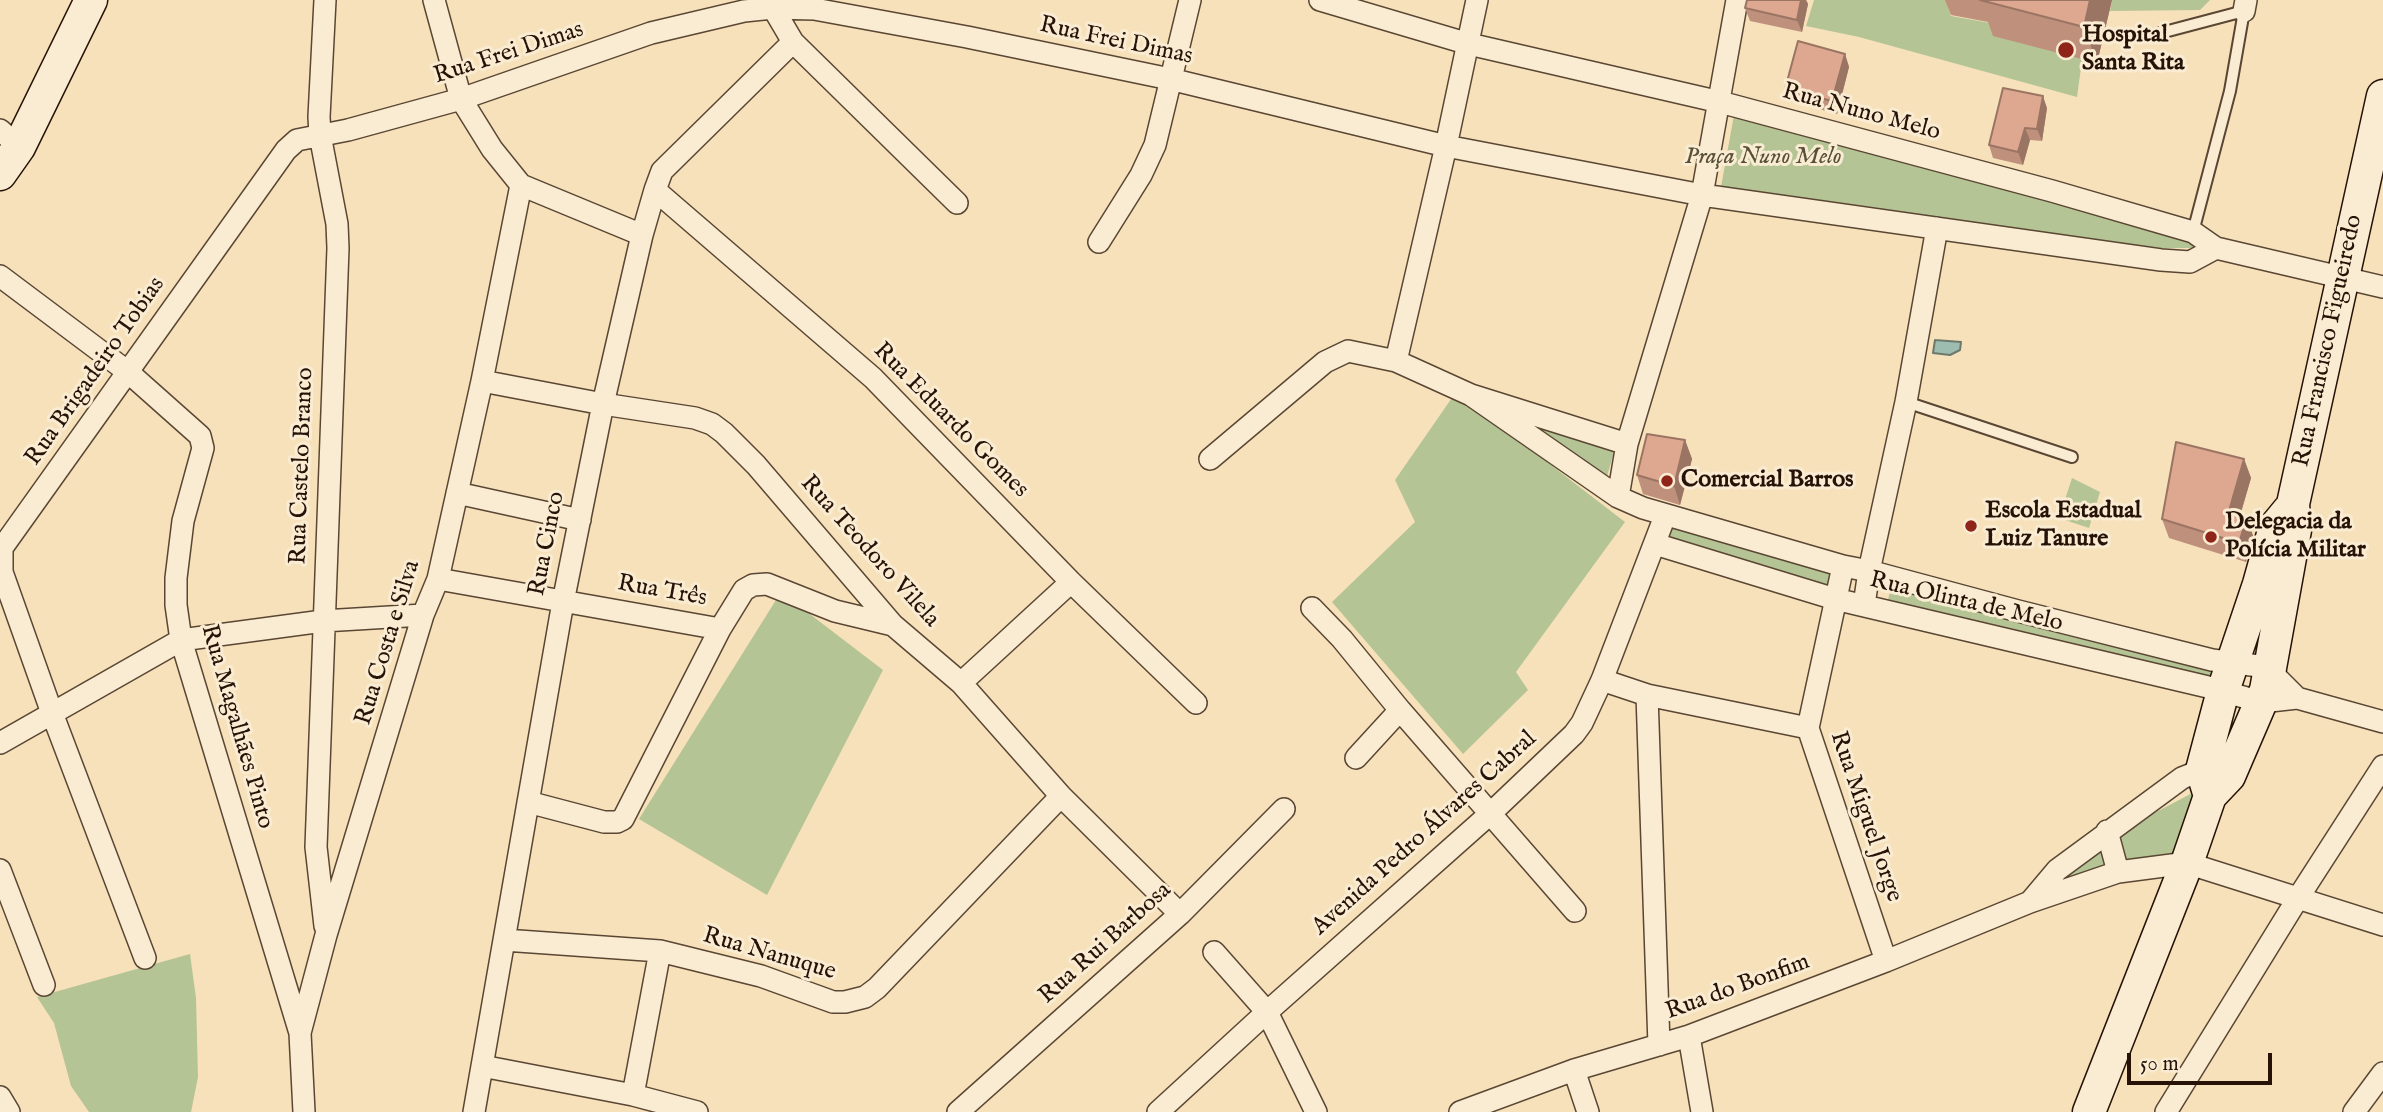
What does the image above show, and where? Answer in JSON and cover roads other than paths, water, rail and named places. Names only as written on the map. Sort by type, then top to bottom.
[{"type":"street","points":[[0,174],[9,138],[91,0]]},
{"type":"street","name":"Rua Castelo Branco","points":[[325,0],[319,105],[320,135],[337,224],[338,248],[316,847],[326,935]]},
{"type":"street","points":[[434,0],[461,99],[492,149],[521,185],[642,235]]},
{"type":"street","points":[[1099,242],[1141,175],[1156,145],[1190,0]]},
{"type":"street","name":"Rua Nuno Melo","points":[[1320,0],[1469,44],[1720,102],[2052,191],[2193,232],[2216,248],[2383,287]]},
{"type":"street","points":[[1396,361],[1478,0]]},
{"type":"street","points":[[1618,497],[1627,444],[1702,195],[1737,0]]},
{"type":"street","name":"Rua Frei Dimas","points":[[320,135],[461,99],[651,33],[744,11],[814,5],[1170,79],[1446,146],[1702,195]]},
{"type":"street","points":[[773,8],[793,42],[957,203]]},
{"type":"street","name":"Rua Cinco","points":[[474,1112],[563,602],[603,404],[654,190],[662,172],[793,42]]},
{"type":"street","name":"Rua Francisco Figueiredo","points":[[2214,781],[2261,702],[2270,671],[2295,530],[2293,504],[2383,96]]},
{"type":"street","name":"Rua Brigadeiro Tobias","points":[[145,958],[2,572],[2,548],[285,150],[298,141],[320,135]]},
{"type":"street","name":"Rua Costa e Silva","points":[[304,1112],[300,1033],[326,935],[424,615],[438,579],[482,381],[521,185]]},
{"type":"street","name":"Rua Eduardo Gomes","points":[[654,190],[873,378],[1071,582],[1196,703]]},
{"type":"street","points":[[1702,195],[2161,260],[2190,262],[2216,248]]},
{"type":"street","points":[[1864,605],[1906,402],[1937,228]]},
{"type":"street","name":"Rua Magalhães Pinto","points":[[0,276],[128,372],[200,436],[203,448],[183,521],[176,578],[176,605],[181,640],[300,1033]]},
{"type":"street","name":"Rua Olinta de Melo","points":[[1210,459],[1325,362],[1348,351],[1396,361],[1471,395],[1627,444]]},
{"type":"street","name":"Rua Teodoro Vilela","points":[[482,381],[695,418],[712,424],[724,433],[756,466],[893,625],[961,683],[1061,796],[1180,914]]},
{"type":"street","name":"Rua Olinta de Melo","points":[[1471,395],[1618,497],[1665,516],[1843,566],[2212,660],[2259,666],[2270,671],[2297,698]]},
{"type":"street","points":[[457,493],[580,520]]},
{"type":"street","name":"Rua Francisco Figueiredo","points":[[2090,1112],[2187,863],[2214,781],[2223,691],[2235,662],[2275,527],[2293,504]]},
{"type":"street","points":[[1655,544],[1665,516]]},
{"type":"street","name":"Rua Olinta de Melo","points":[[1655,544],[1835,599],[2261,702],[2297,698],[2383,722]]},
{"type":"street","name":"Avenida Pedro Álvares Cabral","points":[[1158,1112],[1491,813],[1574,734],[1602,680],[1655,544]]},
{"type":"street","name":"Rua Miguel Jorge","points":[[1843,566],[1808,729],[1886,961]]},
{"type":"street","name":"Rua Três","points":[[438,579],[720,629],[744,590],[753,584],[766,584],[835,611],[893,625]]},
{"type":"street","points":[[961,683],[1071,582]]},
{"type":"street","points":[[1311,608],[1342,639],[1400,710],[1575,911]]},
{"type":"street","points":[[0,743],[181,640],[323,621],[424,615]]},
{"type":"street","points":[[528,802],[604,822],[623,819],[720,629]]},
{"type":"street","points":[[1602,680],[1647,695],[1808,729]]},
{"type":"street","points":[[1647,695],[1659,1045]]},
{"type":"street","points":[[1356,758],[1400,710]]},
{"type":"street","points":[[2166,1112],[2383,766]]},
{"type":"street","name":"Rua do Bonfim","points":[[2030,902],[2057,870],[2182,778],[2214,781]]},
{"type":"street","name":"Rua Nanuque","points":[[504,940],[660,951],[761,976],[833,1002],[845,1002],[865,996],[877,988],[1061,796]]},
{"type":"street","name":"Rua Rui Barbosa","points":[[958,1112],[1180,914],[1284,808]]},
{"type":"street","points":[[2107,831],[2118,872]]},
{"type":"street","points":[[316,847],[354,846]]},
{"type":"street","points":[[2187,863],[2383,925]]},
{"type":"street","name":"Rua do Bonfim","points":[[1460,1112],[1574,1070],[1689,1036],[1886,961],[2030,902],[2118,872],[2187,863]]},
{"type":"street","points":[[0,870],[44,985]]},
{"type":"street","points":[[633,1096],[660,951]]},
{"type":"street","points":[[1214,953],[1267,1012],[1316,1112]]},
{"type":"street","points":[[1689,1036],[1702,1112]]},
{"type":"street","points":[[482,1066],[633,1096],[697,1112]]},
{"type":"street","points":[[1574,1070],[1588,1112]]},
{"type":"street","points":[[2354,1112],[2383,1073]]},
{"type":"street","points":[[0,1097],[9,1112]]},
{"type":"lane","points":[[2153,35],[2245,5],[2230,91],[2193,232]]},
{"type":"lane","points":[[1906,402],[2072,457]]},
{"type":"place","name":"Hospital Santa Rita","points":[[2066,50]]},
{"type":"place","name":"Comercial Barros","points":[[1667,481]]},
{"type":"place","name":"Escola Estadual Luiz Tanure","points":[[1971,526]]},
{"type":"place","name":"Delegacia da Polícia Militar","points":[[2211,537]]},
{"type":"park label","name":"Praça Nuno Melo","points":[[1763,158]]}]
